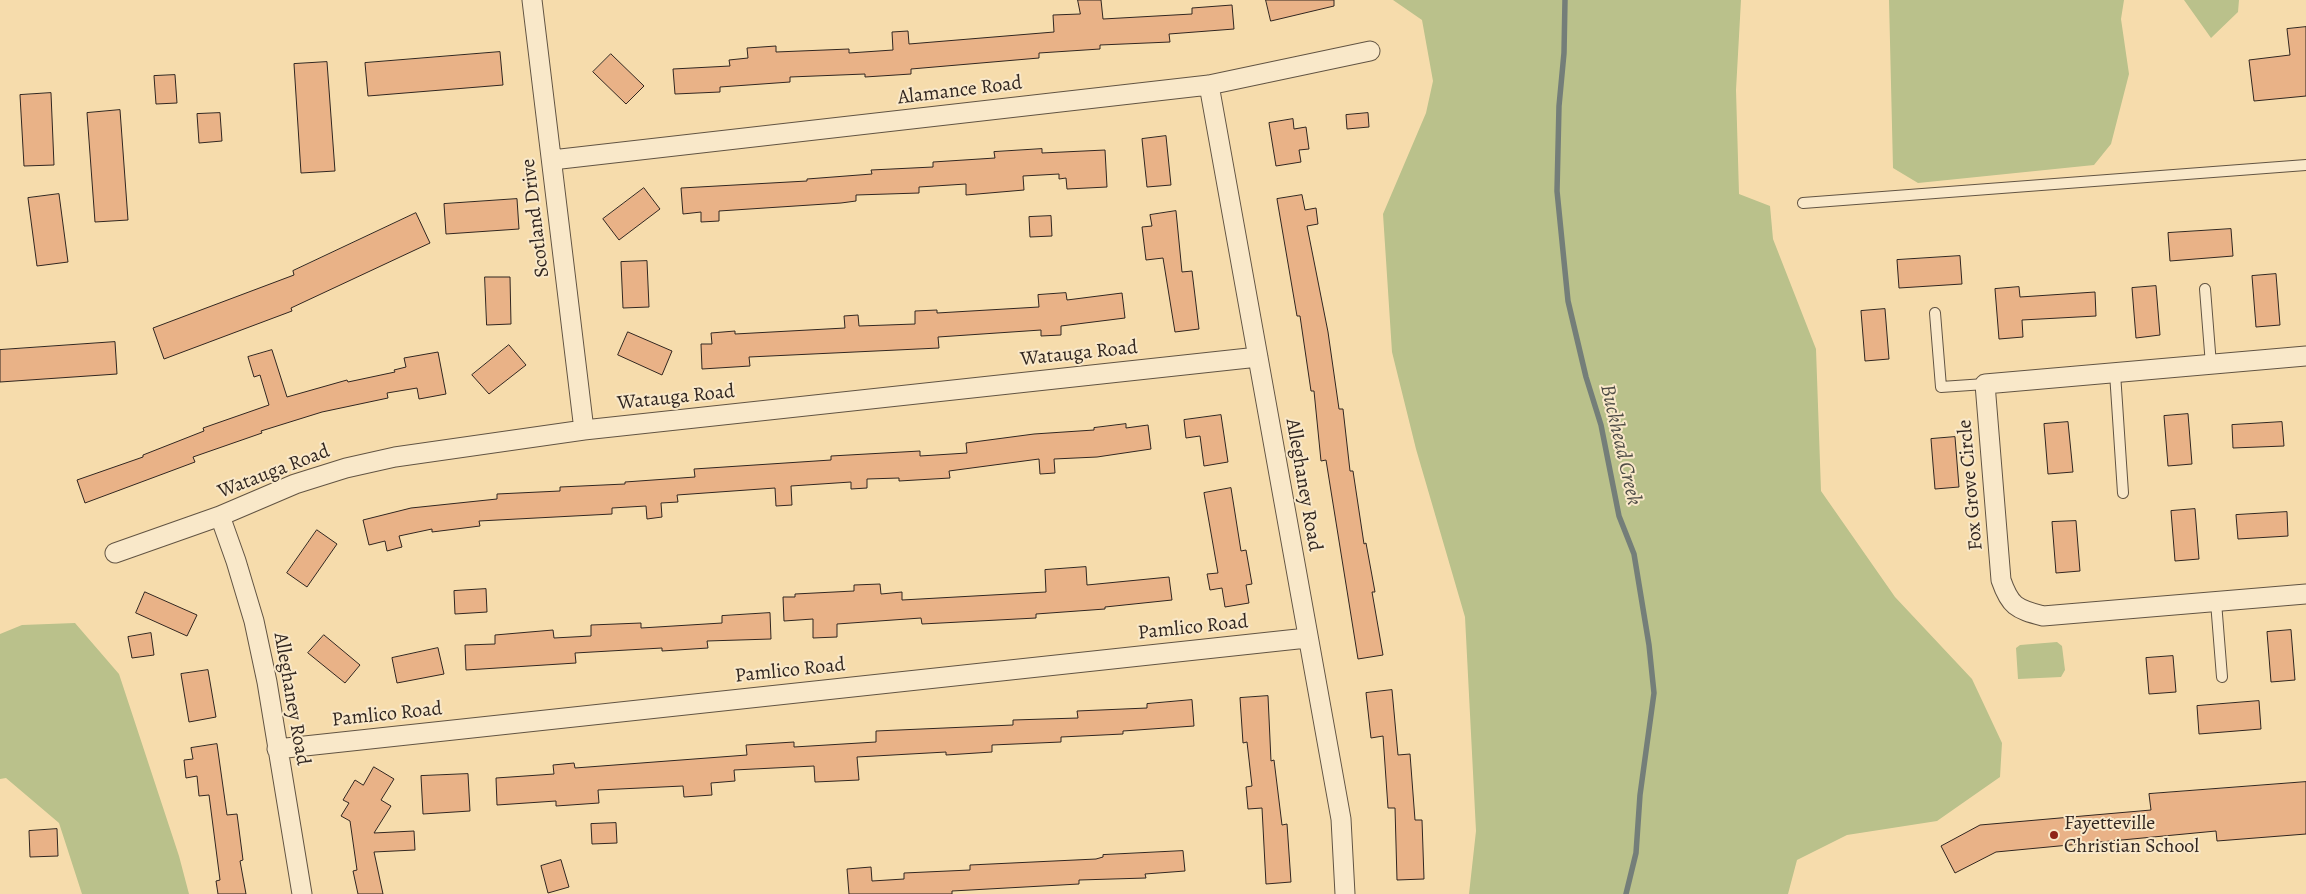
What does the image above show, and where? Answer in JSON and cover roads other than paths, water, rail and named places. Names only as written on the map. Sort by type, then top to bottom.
[{"type":"street","name":"Scotland Drive","points":[[532,0],[584,430]]},
{"type":"street","name":"Alamance Road","points":[[552,160],[1209,85],[1370,51]]},
{"type":"street","name":"Alleghaney Road","points":[[1209,85],[1341,819],[1345,894]]},
{"type":"street","points":[[1985,384],[2306,356]]},
{"type":"street","name":"Watauga Road","points":[[115,553],[220,516],[295,484],[346,468],[395,457],[584,430],[1258,357]]},
{"type":"street","name":"Fox Grove Circle","points":[[1985,384],[2001,580],[2007,599],[2020,610],[2042,616],[2306,594]]},
{"type":"street","name":"Alleghaney Road","points":[[220,516],[254,621],[267,682],[302,894]]},
{"type":"street","name":"Pamlico Road","points":[[277,749],[1307,638]]},
{"type":"lane","points":[[1804,203],[2306,166]]},
{"type":"lane","points":[[2205,289],[2211,365]]},
{"type":"lane","points":[[1935,313],[1940,387],[1985,384]]},
{"type":"lane","points":[[2115,373],[2123,493]]},
{"type":"lane","points":[[2216,602],[2222,677]]},
{"type":"waterway","name":"Buckhead Creek","points":[[1565,0],[1564,53],[1559,106],[1557,191],[1568,301],[1586,377],[1601,425],[1619,516],[1634,554],[1649,645],[1654,693],[1640,795],[1636,853],[1626,894]]},
{"type":"place","name":"Fayetteville Christian School","points":[[2054,835]]}]
